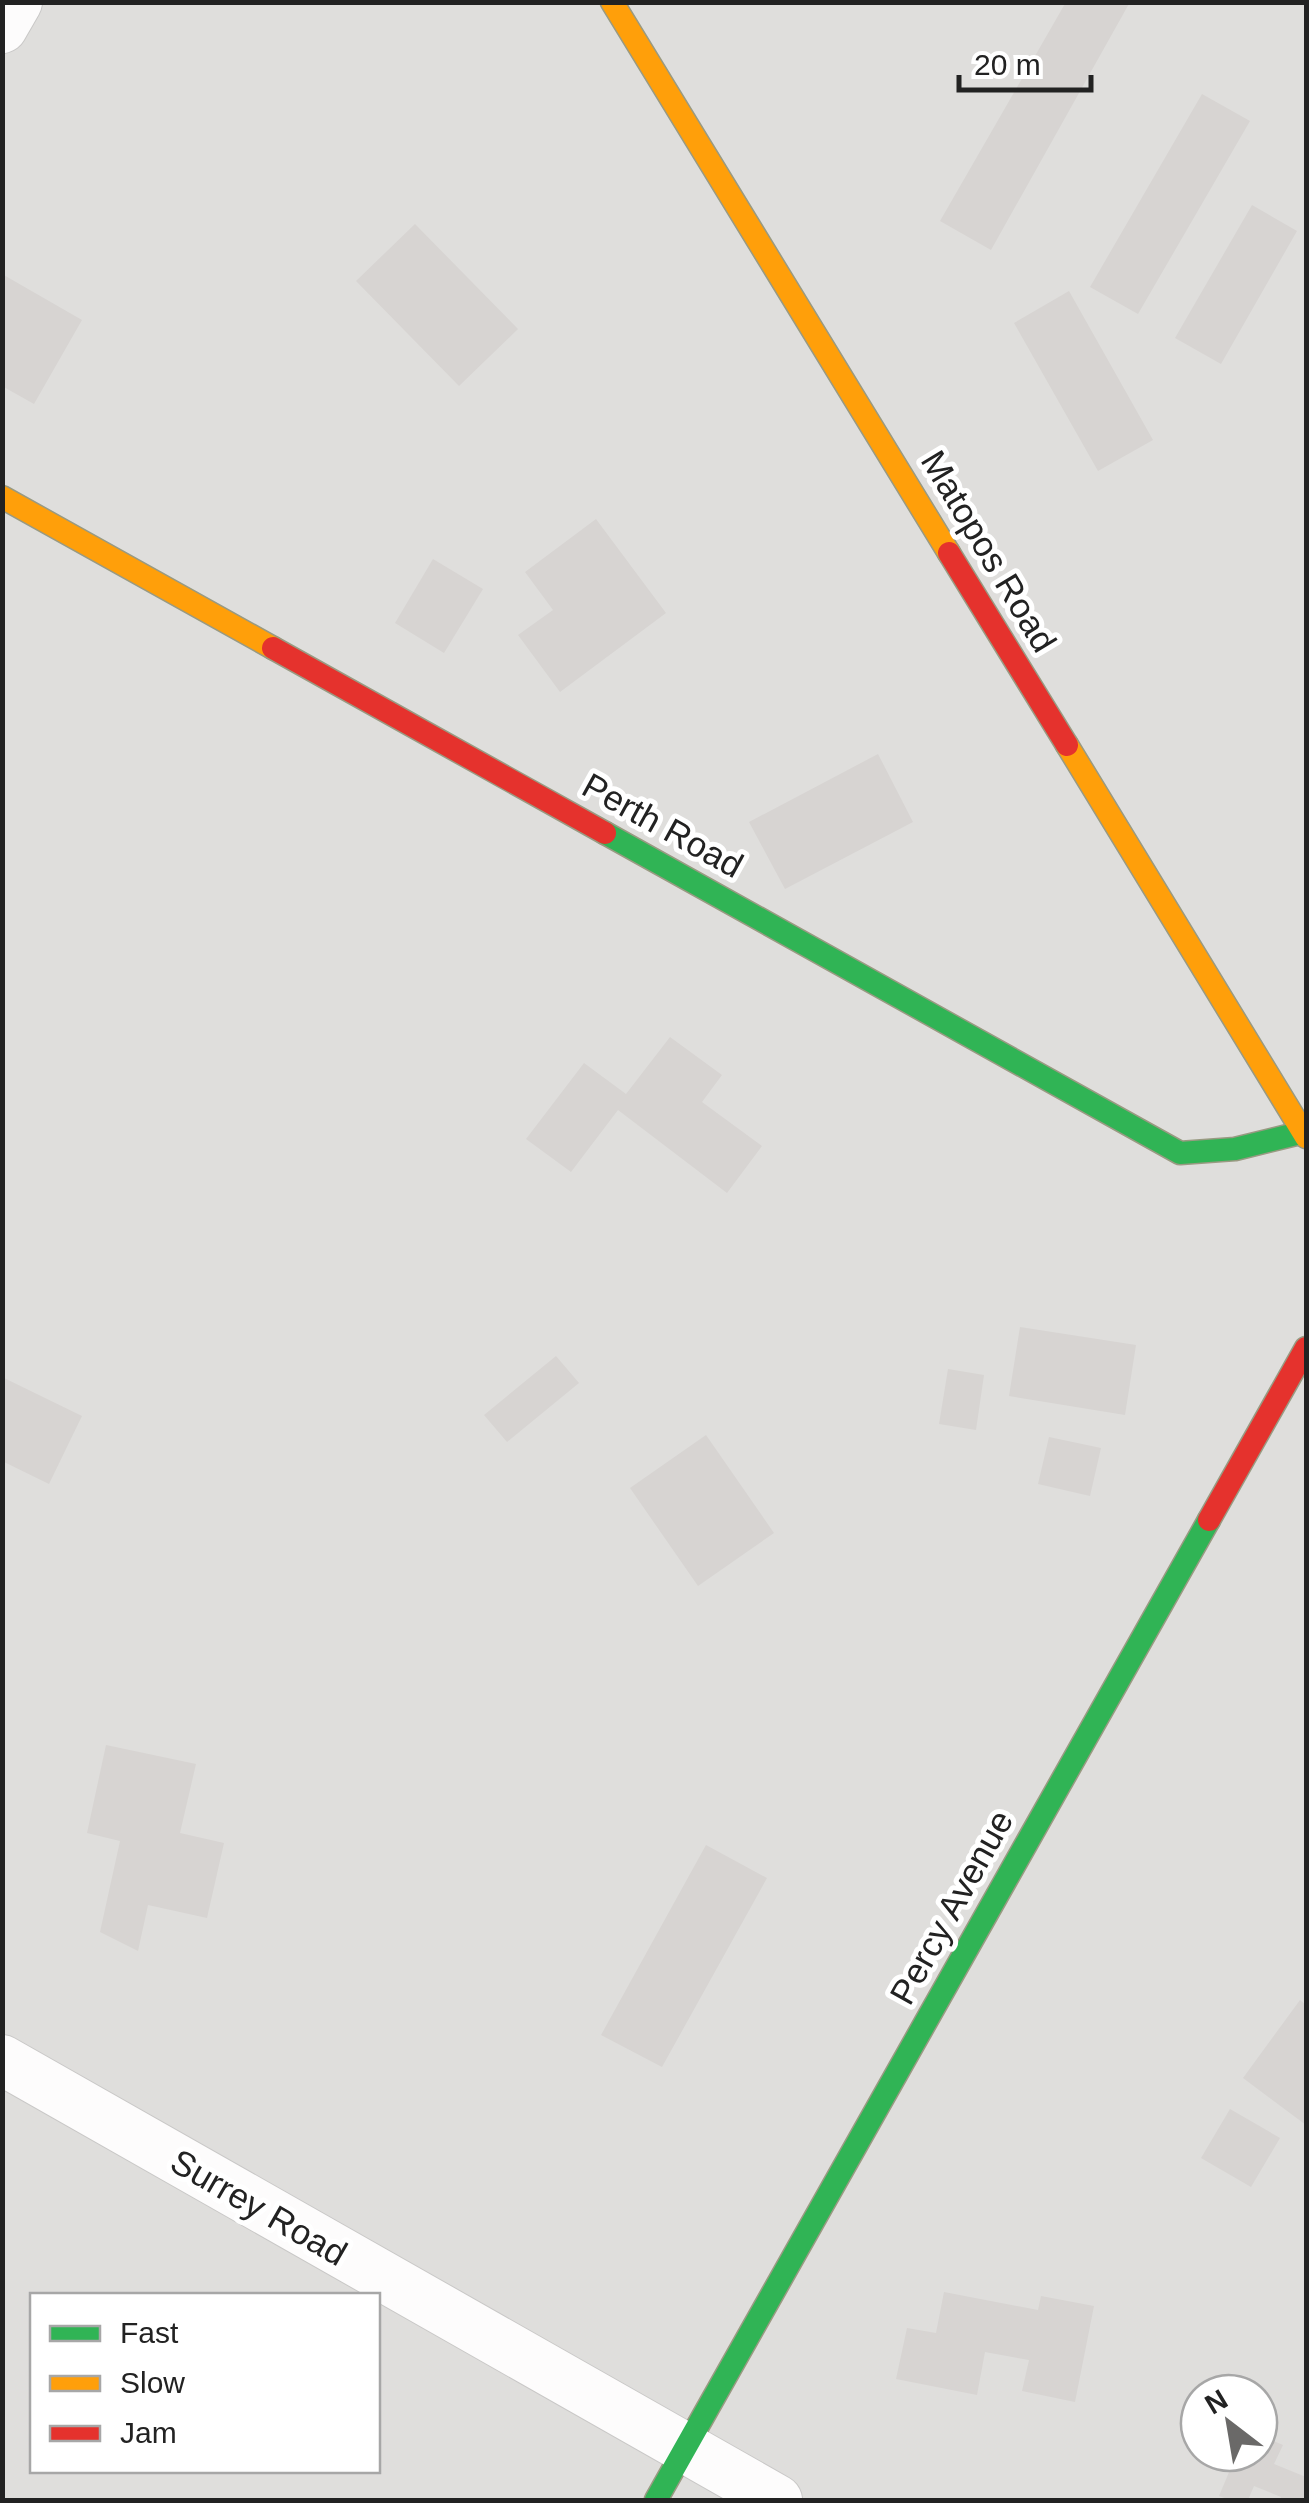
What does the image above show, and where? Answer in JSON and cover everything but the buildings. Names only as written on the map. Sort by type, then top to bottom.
[{"type":"street","points":[[2,28],[17,2]]},
{"type":"street","name":"Matopos Road","points":[[612,2],[1305,1134]]},
{"type":"street","name":"Perth Road","points":[[2,496],[1180,1154],[1235,1150],[1305,1134]]},
{"type":"street","name":"Percy Avenue","points":[[656,2500],[1306,1348]]},
{"type":"street","name":"Surrey Road","points":[[2,2060],[777,2500]]},
{"type":"shaded area","points":[[3,3],[1306,3],[1306,2500],[3,2500]]},
{"type":"traffic: fast","points":[[605,833],[1180,1153],[1235,1149],[1304,1132]]},
{"type":"traffic: fast","points":[[656,2500],[1209,1520]]},
{"type":"traffic: slow","points":[[612,2],[949,553]]},
{"type":"traffic: slow","points":[[2,497],[273,648]]},
{"type":"traffic: slow","points":[[1067,745],[1306,1137]]},
{"type":"traffic: jam","points":[[949,553],[1067,745]]},
{"type":"traffic: jam","points":[[273,648],[605,833]]},
{"type":"traffic: jam","points":[[1209,1520],[1306,1348]]}]
